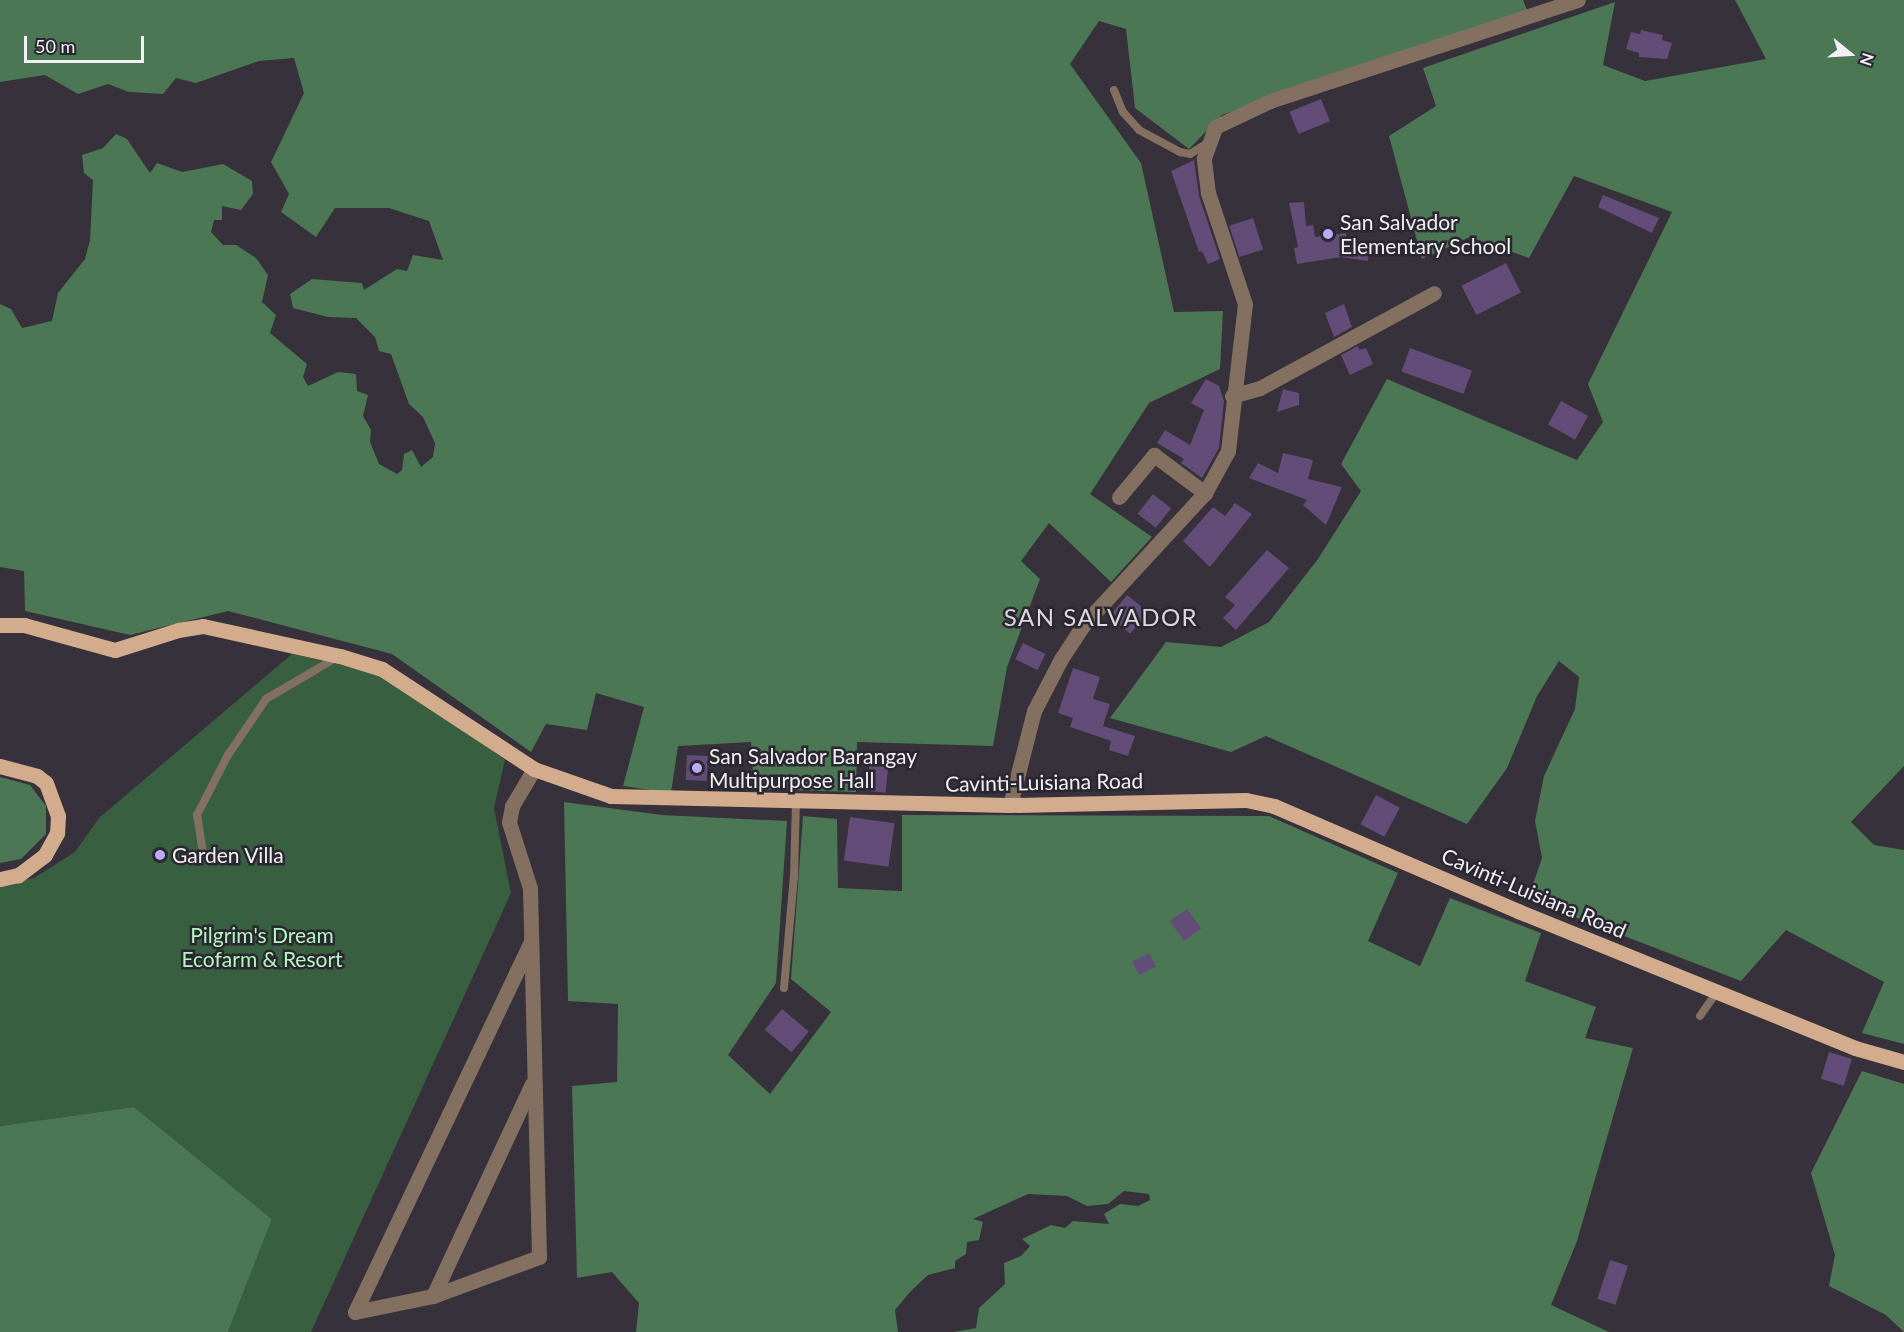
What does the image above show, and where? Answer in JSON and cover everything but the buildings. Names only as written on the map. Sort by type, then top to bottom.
[{"type":"main road","name":"Cavinti-Luisiana Road","points":[[0,625],[24,625],[115,650],[178,630],[203,627],[340,656],[382,669],[534,769],[611,796],[1010,806],[1246,800],[1274,806],[1854,1048],[1904,1062]]},
{"type":"main road","points":[[0,766],[38,776],[46,783],[58,816],[57,833],[40,860],[18,875],[0,879]]},
{"type":"street","points":[[1010,806],[1034,711],[1061,659],[1084,624],[1205,493],[1228,451],[1232,396],[1245,304],[1208,193],[1204,158],[1215,127],[1270,101],[1578,0]]},
{"type":"street","points":[[1232,396],[1260,388],[1434,293]]},
{"type":"street","points":[[1119,497],[1154,455],[1205,493]]},
{"type":"street","points":[[531,940],[355,1312],[434,1296],[539,1257],[530,888],[509,812],[534,769]]},
{"type":"street","points":[[434,1296],[534,1081]]},
{"type":"lane","points":[[1114,90],[1123,112],[1139,129],[1180,152],[1190,153],[1210,141]]},
{"type":"lane","points":[[204,859],[197,814],[228,755],[266,699],[340,656]]},
{"type":"lane","points":[[784,988],[794,877],[796,802]]},
{"type":"lane","points":[[1700,1016],[1717,992]]},
{"type":"green space","points":[[0,0],[1523,0],[1527,10],[1222,115],[1189,149],[1135,108],[1126,29],[1099,21],[1070,64],[1141,163],[1174,312],[1223,311],[1220,369],[1149,403],[1090,494],[1152,537],[1111,582],[1049,523],[1021,561],[1040,579],[1007,667],[993,746],[857,742],[856,792],[754,789],[751,742],[678,746],[671,793],[623,786],[644,707],[596,693],[587,730],[546,724],[531,752],[392,654],[228,611],[130,635],[25,611],[24,571],[0,567],[0,304],[11,309],[22,328],[52,321],[58,293],[85,259],[90,240],[93,180],[84,173],[82,155],[103,148],[116,134],[127,139],[150,173],[157,163],[182,172],[223,164],[252,181],[253,194],[241,210],[222,206],[222,220],[214,220],[211,232],[223,245],[236,245],[256,258],[268,275],[262,302],[276,315],[270,333],[307,364],[303,377],[308,386],[338,372],[356,374],[357,391],[368,395],[363,416],[371,430],[370,442],[379,464],[397,474],[402,470],[404,454],[412,450],[421,467],[433,457],[435,443],[423,417],[409,404],[391,354],[379,351],[375,337],[356,318],[328,317],[293,308],[290,294],[312,279],[362,283],[364,290],[397,269],[407,271],[413,255],[443,260],[429,221],[389,208],[335,208],[316,237],[281,212],[289,194],[271,162],[304,93],[294,58],[259,61],[196,83],[176,78],[163,94],[129,92],[108,84],[78,94],[45,75],[0,82]]},
{"type":"green space","points":[[1735,0],[1904,0],[1904,766],[1851,822],[1874,845],[1904,850],[1904,1044],[1862,1033],[1884,982],[1786,930],[1741,981],[1528,899],[1542,858],[1535,821],[1544,776],[1575,709],[1579,677],[1559,661],[1537,696],[1507,768],[1467,824],[1266,736],[1231,752],[1110,718],[1166,642],[1221,647],[1269,622],[1318,559],[1361,491],[1341,464],[1387,379],[1577,460],[1603,422],[1588,384],[1672,212],[1574,176],[1529,258],[1470,237],[1422,259],[1389,136],[1436,106],[1423,68],[1615,2],[1603,65],[1645,81],[1766,59]]},
{"type":"green space","name":"Pilgrim's Dream Ecofarm & Resort","points":[[292,654],[387,675],[505,760],[494,808],[511,893],[311,1332],[228,1332],[272,1219],[134,1107],[0,1126],[0,885],[34,878],[75,852],[99,818]]},
{"type":"green space","points":[[0,777],[30,785],[46,806],[46,834],[21,859],[0,863]]},
{"type":"green space","points":[[564,802],[662,815],[787,821],[776,983],[728,1055],[770,1094],[831,1012],[791,979],[803,816],[837,819],[838,888],[902,891],[902,815],[1269,816],[1398,873],[1368,941],[1420,966],[1450,898],[1541,933],[1525,981],[1596,1007],[1585,1038],[1633,1048],[1577,1241],[1551,1305],[1609,1332],[954,1332],[976,1328],[979,1308],[1005,1284],[1004,1263],[1021,1256],[1030,1246],[1022,1239],[1051,1225],[1065,1228],[1073,1221],[1109,1224],[1104,1214],[1120,1204],[1138,1206],[1150,1200],[1149,1194],[1124,1191],[1108,1204],[1087,1206],[1067,1196],[1028,1194],[973,1219],[983,1222],[979,1240],[967,1242],[966,1254],[955,1261],[955,1268],[928,1275],[910,1292],[895,1310],[898,1332],[636,1332],[639,1303],[612,1272],[577,1278],[572,1086],[617,1082],[618,1004],[568,1001]]},
{"type":"green space","points":[[1862,1071],[1904,1084],[1904,1332],[1886,1315],[1829,1286],[1835,1255],[1811,1173]]},
{"type":"green space","points":[[134,1107],[272,1219],[228,1332],[0,1332],[0,1126]]},
{"type":"place","name":"San Salvador Elementary School","points":[[1328,234]]},
{"type":"place","name":"San Salvador Barangay Multipurpose Hall","points":[[697,768]]},
{"type":"place","name":"Garden Villa","points":[[160,855]]},
{"type":"district","name":"SAN SALVADOR","points":[[1101,617]]}]
